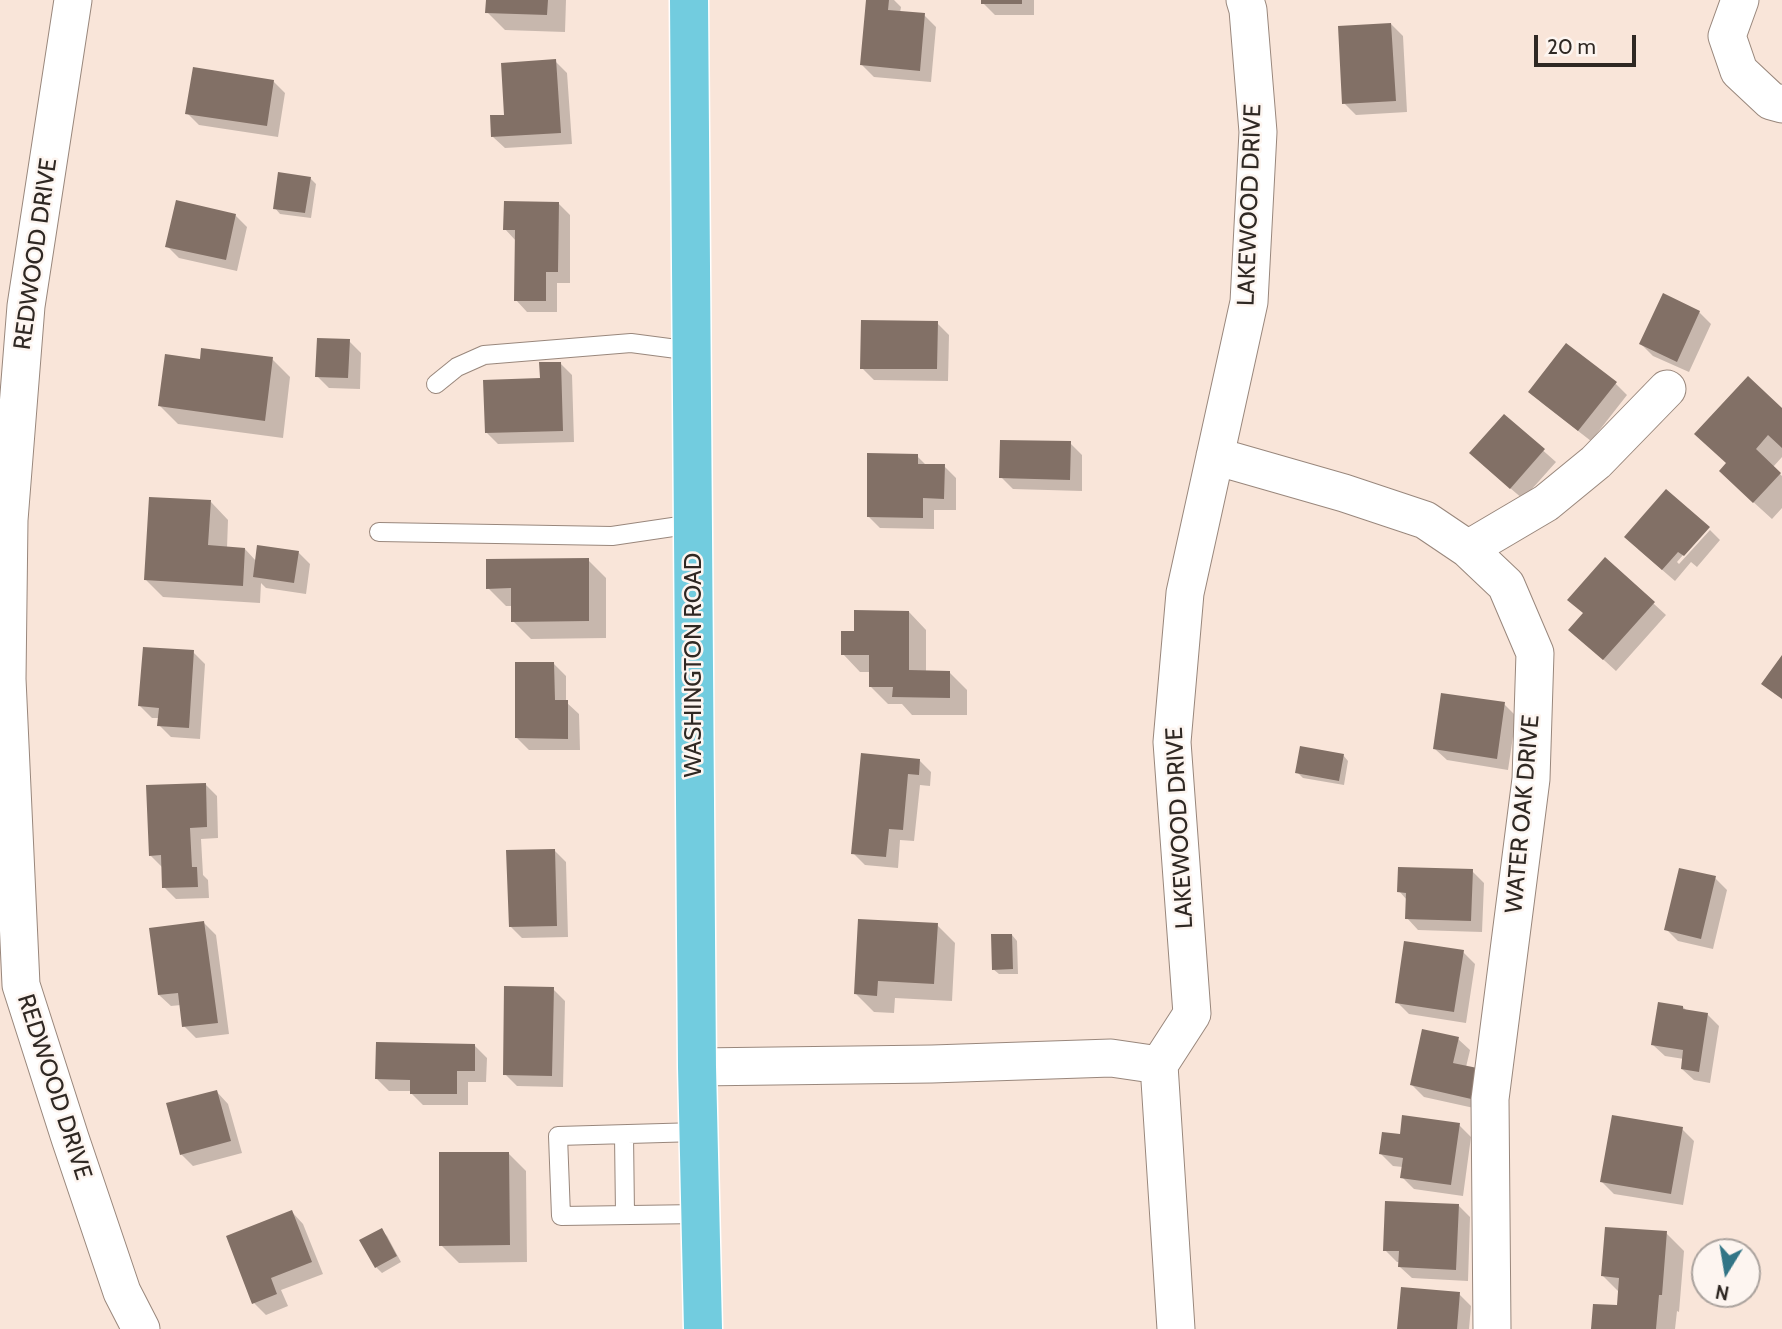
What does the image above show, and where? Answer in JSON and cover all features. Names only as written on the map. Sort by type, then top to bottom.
[{"type":"main road","name":"WASHINGTON ROAD","points":[[689,0],[697,1068],[703,1329]]},
{"type":"street","name":"REDWOOD DRIVE","points":[[73,0],[26,306],[9,520],[3,679],[21,985],[122,1292],[141,1329]]},
{"type":"street","name":"LAKEWOOD DRIVE","points":[[1159,1065],[1192,1014],[1171,742],[1185,593],[1249,302],[1258,132],[1245,0]]},
{"type":"street","points":[[1740,0],[1727,36],[1739,71],[1771,101],[1782,104]]},
{"type":"street","points":[[1468,550],[1546,503],[1596,462],[1667,389]]},
{"type":"street","name":"WATER OAK DRIVE","points":[[1215,456],[1344,493],[1425,520],[1468,550],[1506,585],[1535,653],[1531,779],[1490,1098],[1492,1329]]},
{"type":"street","points":[[697,1068],[1111,1058],[1159,1065],[1176,1329]]},
{"type":"lane","points":[[436,384],[457,367],[484,355],[631,343],[692,351]]},
{"type":"lane","points":[[379,532],[612,536],[693,524]]},
{"type":"lane","points":[[698,1132],[558,1136],[561,1216],[700,1214]]},
{"type":"lane","points":[[624,1135],[625,1214]]},
{"type":"building","points":[[486,0],[548,0],[547,15],[485,13]]},
{"type":"building","points":[[866,0],[889,0],[888,10],[925,13],[920,71],[860,65]]},
{"type":"building","points":[[981,0],[1022,0],[1022,4],[981,4]]},
{"type":"building","points":[[1391,23],[1396,101],[1342,104],[1338,26]]},
{"type":"building","points":[[556,59],[561,133],[491,137],[490,115],[504,115],[501,63]]},
{"type":"building","points":[[193,67],[274,80],[267,126],[185,114]]},
{"type":"building","points":[[278,172],[311,177],[305,213],[273,209]]},
{"type":"building","points":[[176,200],[236,214],[226,260],[165,247]]},
{"type":"building","points":[[504,201],[559,202],[558,272],[546,272],[546,301],[514,301],[515,230],[503,230]]},
{"type":"building","points":[[1663,293],[1700,311],[1677,362],[1639,344]]},
{"type":"building","points":[[861,320],[938,321],[937,369],[860,369]]},
{"type":"building","points":[[317,338],[350,339],[348,378],[315,377]]},
{"type":"building","points":[[1566,343],[1617,382],[1578,431],[1528,392]]},
{"type":"building","points":[[201,348],[273,357],[265,421],[158,406],[165,354],[200,359]]},
{"type":"building","points":[[539,362],[561,362],[563,431],[485,433],[483,380],[540,378]]},
{"type":"building","points":[[1748,376],[1782,408],[1782,448],[1768,435],[1756,449],[1781,473],[1753,503],[1719,471],[1726,463],[1694,434]]},
{"type":"building","points":[[1504,414],[1545,449],[1510,489],[1469,453]]},
{"type":"building","points":[[1000,440],[1071,441],[1070,480],[999,478]]},
{"type":"building","points":[[867,453],[918,454],[918,464],[945,464],[944,499],[923,498],[923,518],[867,517]]},
{"type":"building","points":[[1666,489],[1710,527],[1684,556],[1678,552],[1662,570],[1624,537]]},
{"type":"building","points":[[149,497],[211,500],[208,545],[245,548],[243,586],[144,580]]},
{"type":"building","points":[[257,545],[299,551],[294,583],[253,577]]},
{"type":"building","points":[[1605,557],[1655,602],[1603,660],[1568,630],[1583,613],[1567,600]]},
{"type":"building","points":[[589,558],[589,621],[511,622],[511,588],[486,589],[486,559]]},
{"type":"building","points":[[854,610],[909,611],[909,670],[950,671],[950,698],[892,697],[893,687],[869,687],[869,655],[841,655],[841,631],[854,631]]},
{"type":"building","points":[[143,647],[194,650],[189,728],[157,726],[159,708],[138,706]]},
{"type":"building","points":[[1782,655],[1782,699],[1761,684]]},
{"type":"building","points":[[515,662],[554,662],[555,700],[568,700],[568,739],[515,738]]},
{"type":"building","points":[[1441,693],[1505,702],[1497,759],[1433,749]]},
{"type":"building","points":[[1300,746],[1344,754],[1339,781],[1295,773]]},
{"type":"building","points":[[861,753],[920,759],[919,775],[908,774],[903,830],[889,829],[886,857],[851,854]]},
{"type":"building","points":[[206,783],[207,827],[190,828],[192,867],[197,867],[198,887],[162,888],[161,855],[149,856],[146,785]]},
{"type":"building","points":[[555,849],[557,926],[509,927],[506,850]]},
{"type":"building","points":[[1398,867],[1473,869],[1471,921],[1405,919],[1406,893],[1397,892]]},
{"type":"building","points":[[1679,868],[1716,876],[1701,939],[1664,930]]},
{"type":"building","points":[[858,919],[938,923],[934,984],[878,981],[877,996],[854,994]]},
{"type":"building","points":[[204,921],[218,1023],[182,1027],[178,993],[158,995],[149,928]]},
{"type":"building","points":[[991,934],[1012,934],[1013,969],[992,970]]},
{"type":"building","points":[[1404,941],[1464,950],[1454,1012],[1395,1003]]},
{"type":"building","points":[[504,986],[554,987],[552,1076],[503,1075]]},
{"type":"building","points":[[1658,1002],[1708,1013],[1699,1072],[1681,1069],[1683,1050],[1651,1045]]},
{"type":"building","points":[[1422,1029],[1459,1037],[1453,1063],[1487,1070],[1480,1101],[1410,1085]]},
{"type":"building","points":[[376,1042],[475,1044],[475,1071],[457,1071],[457,1094],[410,1094],[410,1080],[375,1079]]},
{"type":"building","points":[[217,1090],[231,1141],[180,1155],[166,1103]]},
{"type":"building","points":[[1402,1115],[1460,1123],[1451,1185],[1400,1178],[1403,1158],[1379,1154],[1382,1132],[1400,1134]]},
{"type":"building","points":[[1612,1115],[1683,1127],[1671,1194],[1600,1182]]},
{"type":"building","points":[[439,1152],[509,1152],[510,1245],[439,1246]]},
{"type":"building","points":[[1385,1201],[1459,1204],[1456,1270],[1398,1267],[1399,1251],[1383,1251]]},
{"type":"building","points":[[292,1210],[312,1262],[271,1278],[277,1294],[252,1304],[226,1236]]},
{"type":"building","points":[[1605,1227],[1667,1231],[1662,1295],[1659,1295],[1656,1329],[1591,1329],[1593,1304],[1617,1305],[1619,1278],[1601,1276]]},
{"type":"building","points":[[382,1228],[397,1256],[375,1268],[359,1240]]},
{"type":"building","points":[[1401,1287],[1460,1292],[1457,1329],[1397,1329]]}]
